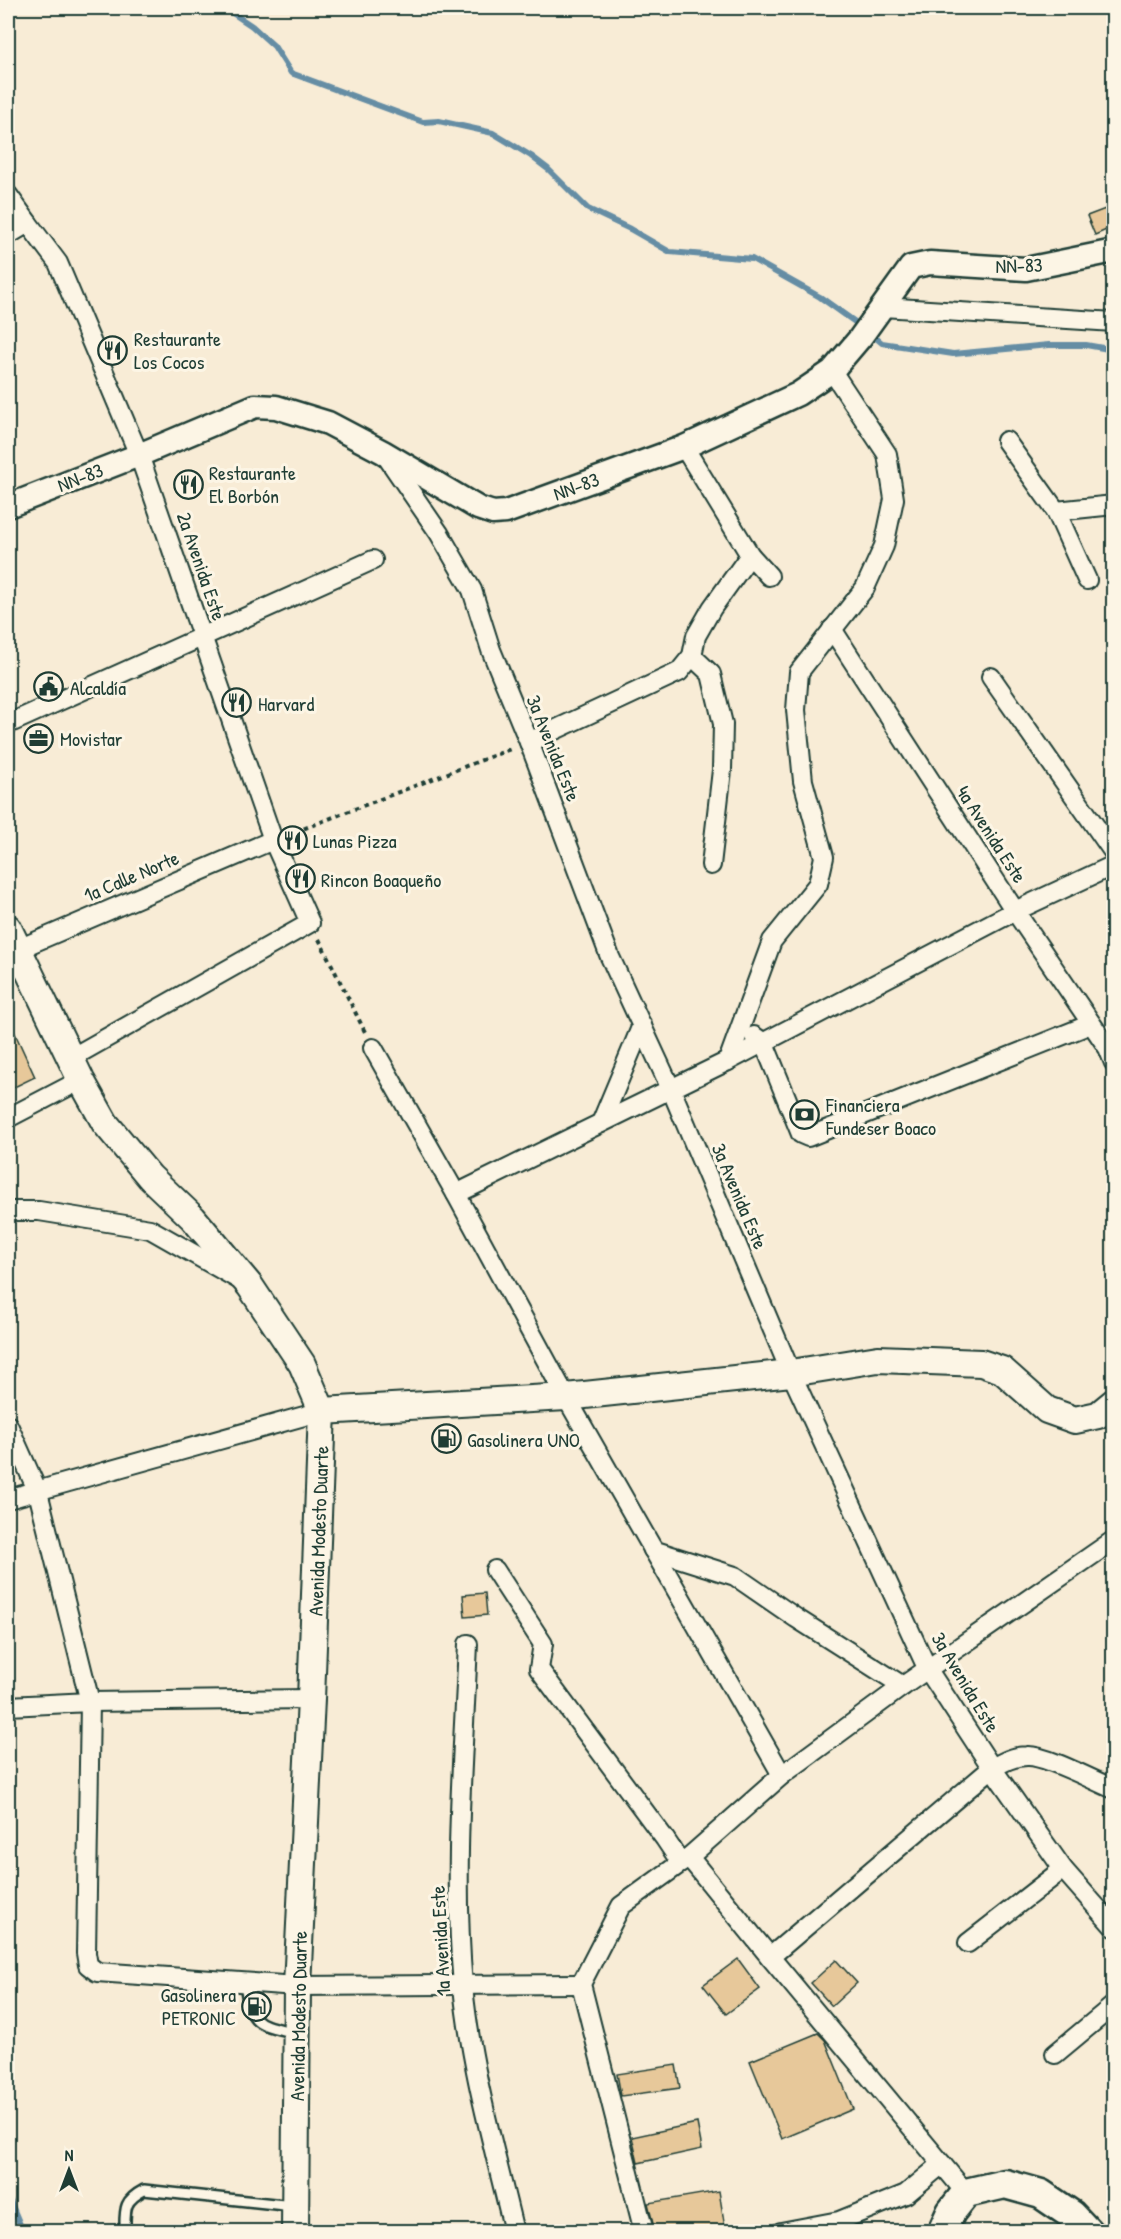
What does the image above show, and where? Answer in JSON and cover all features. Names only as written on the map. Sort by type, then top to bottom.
[{"type":"main road","name":"Avenida Modesto Duarte","points":[[11,943],[105,1123],[150,1178],[193,1218],[250,1286],[302,1364],[322,1411],[297,1986],[295,2232]]},
{"type":"main road","points":[[322,1411],[566,1397],[790,1373],[878,1359],[981,1363],[1002,1370],[1047,1410],[1075,1420],[1098,1415],[1113,1402]]},
{"type":"main road","points":[[942,2232],[951,2212],[966,2193],[1005,2184],[1041,2194],[1072,2215],[1088,2232]]},
{"type":"street","name":"2a Avenida Este","points":[[8,195],[58,262],[139,455],[273,840],[314,930]]},
{"type":"street","points":[[8,235],[28,223]]},
{"type":"street","name":"NN-83","points":[[8,506],[139,455],[255,406],[266,405],[328,423],[383,452],[478,508],[493,513],[506,512],[684,447],[798,394],[832,371],[860,338],[911,267],[930,262],[1026,268],[1113,251]]},
{"type":"street","points":[[880,311],[1113,322]]},
{"type":"street","points":[[728,1061],[772,941],[818,884],[823,869],[824,857],[803,781],[796,710],[799,672],[865,588],[884,546],[894,499],[887,454],[832,371]]},
{"type":"street","points":[[1006,441],[1056,511],[1087,580]]},
{"type":"street","points":[[684,447],[750,555],[769,576]]},
{"type":"street","name":"3a Avenida Este","points":[[383,452],[438,533],[472,590],[490,650],[529,742],[610,957],[671,1089],[790,1373],[928,1670],[992,1768],[1064,1869],[1113,1927]]},
{"type":"street","points":[[1056,511],[1113,505]]},
{"type":"street","points":[[529,742],[679,672],[692,656],[696,636],[750,555]]},
{"type":"street","points":[[8,724],[373,560]]},
{"type":"street","name":"4a Avenida Este","points":[[832,629],[1108,1048],[1113,1063]]},
{"type":"street","points":[[692,656],[711,674],[723,724],[721,781],[711,865]]},
{"type":"street","points":[[992,677],[1113,853]]},
{"type":"street","name":"1a Calle Norte","points":[[11,943],[273,840]]},
{"type":"street","points":[[456,1194],[764,1043],[1016,911],[1113,865]]},
{"type":"street","points":[[8,1118],[76,1069],[314,930]]},
{"type":"street","points":[[741,1026],[764,1043],[801,1134],[808,1137],[1091,1024]]},
{"type":"street","points":[[602,1123],[642,1025]]},
{"type":"street","points":[[373,1048],[456,1194],[566,1397],[782,1775]]},
{"type":"street","points":[[8,1211],[39,1211],[150,1228],[250,1286]]},
{"type":"street","points":[[8,1499],[322,1411]]},
{"type":"street","points":[[8,1425],[38,1492],[90,1702],[86,1953],[88,1965],[97,1972],[297,1986],[580,1984]]},
{"type":"street","points":[[644,2232],[580,1984],[621,1906],[685,1860],[782,1775],[903,1686],[1113,1540]]},
{"type":"street","points":[[653,1550],[735,1576],[903,1686]]},
{"type":"street","points":[[495,1570],[543,1644],[539,1669],[665,1839],[770,1957],[966,2193]]},
{"type":"street","name":"1a Avenida Este","points":[[468,1644],[459,1865],[464,1986],[477,2072],[514,2232]]},
{"type":"street","points":[[8,1706],[90,1702],[311,1699]]},
{"type":"street","points":[[770,1957],[992,1768],[1014,1758],[1029,1755],[1113,1789]]},
{"type":"street","points":[[968,1943],[1064,1869]]},
{"type":"street","points":[[1055,2054],[1113,2005]]},
{"type":"street","points":[[781,2232],[840,2226],[906,2194],[942,2164]]},
{"type":"lane","points":[[245,1983],[249,2007],[254,2018],[262,2025],[297,2033]]},
{"type":"lane","points":[[125,2232],[125,2205],[133,2196],[144,2190],[296,2206]]},
{"type":"path","points":[[306,828],[529,742]]},
{"type":"path","points":[[314,930],[373,1048]]},
{"type":"building","points":[[1113,206],[1113,227],[1095,235],[1087,216]]},
{"type":"building","points":[[8,1018],[35,1077],[8,1090]]},
{"type":"building","points":[[485,1593],[487,1615],[465,1617],[463,1595]]},
{"type":"building","points":[[738,1959],[760,1989],[726,2014],[703,1985]]},
{"type":"building","points":[[836,1960],[857,1983],[832,2006],[811,1983]]},
{"type":"building","points":[[818,2033],[825,2040],[853,2109],[782,2139],[750,2061]]},
{"type":"building","points":[[676,2065],[680,2088],[621,2096],[617,2074]]},
{"type":"building","points":[[697,2123],[702,2149],[638,2163],[632,2137]]},
{"type":"building","points":[[719,2191],[725,2228],[704,2232],[655,2232],[648,2203]]},
{"type":"waterway","points":[[225,8],[252,26],[274,46],[291,73],[423,122],[439,121],[493,133],[548,169],[588,209],[670,252],[752,259],[820,297],[862,327]]},
{"type":"waterway","points":[[870,333],[882,343],[953,354],[1049,345],[1086,345],[1114,350]]},
{"type":"waterway","points":[[8,2196],[23,2232]]},
{"type":"place","name":"Restaurante Los Cocos","points":[[113,350]]},
{"type":"place","name":"Restaurante El Borbón","points":[[188,484]]},
{"type":"place","name":"Alcaldía","points":[[49,687]]},
{"type":"place","name":"Harvard","points":[[237,703]]},
{"type":"place","name":"Movistar","points":[[39,738]]},
{"type":"place","name":"Lunas Pizza","points":[[292,840]]},
{"type":"place","name":"Rincon Boaqueño","points":[[300,879]]},
{"type":"place","name":"Financiera Fundeser Boaco","points":[[805,1115]]},
{"type":"place","name":"Gasolinera UNO","points":[[446,1439]]},
{"type":"place","name":"Gasolinera PETRONIC","points":[[257,2006]]}]
